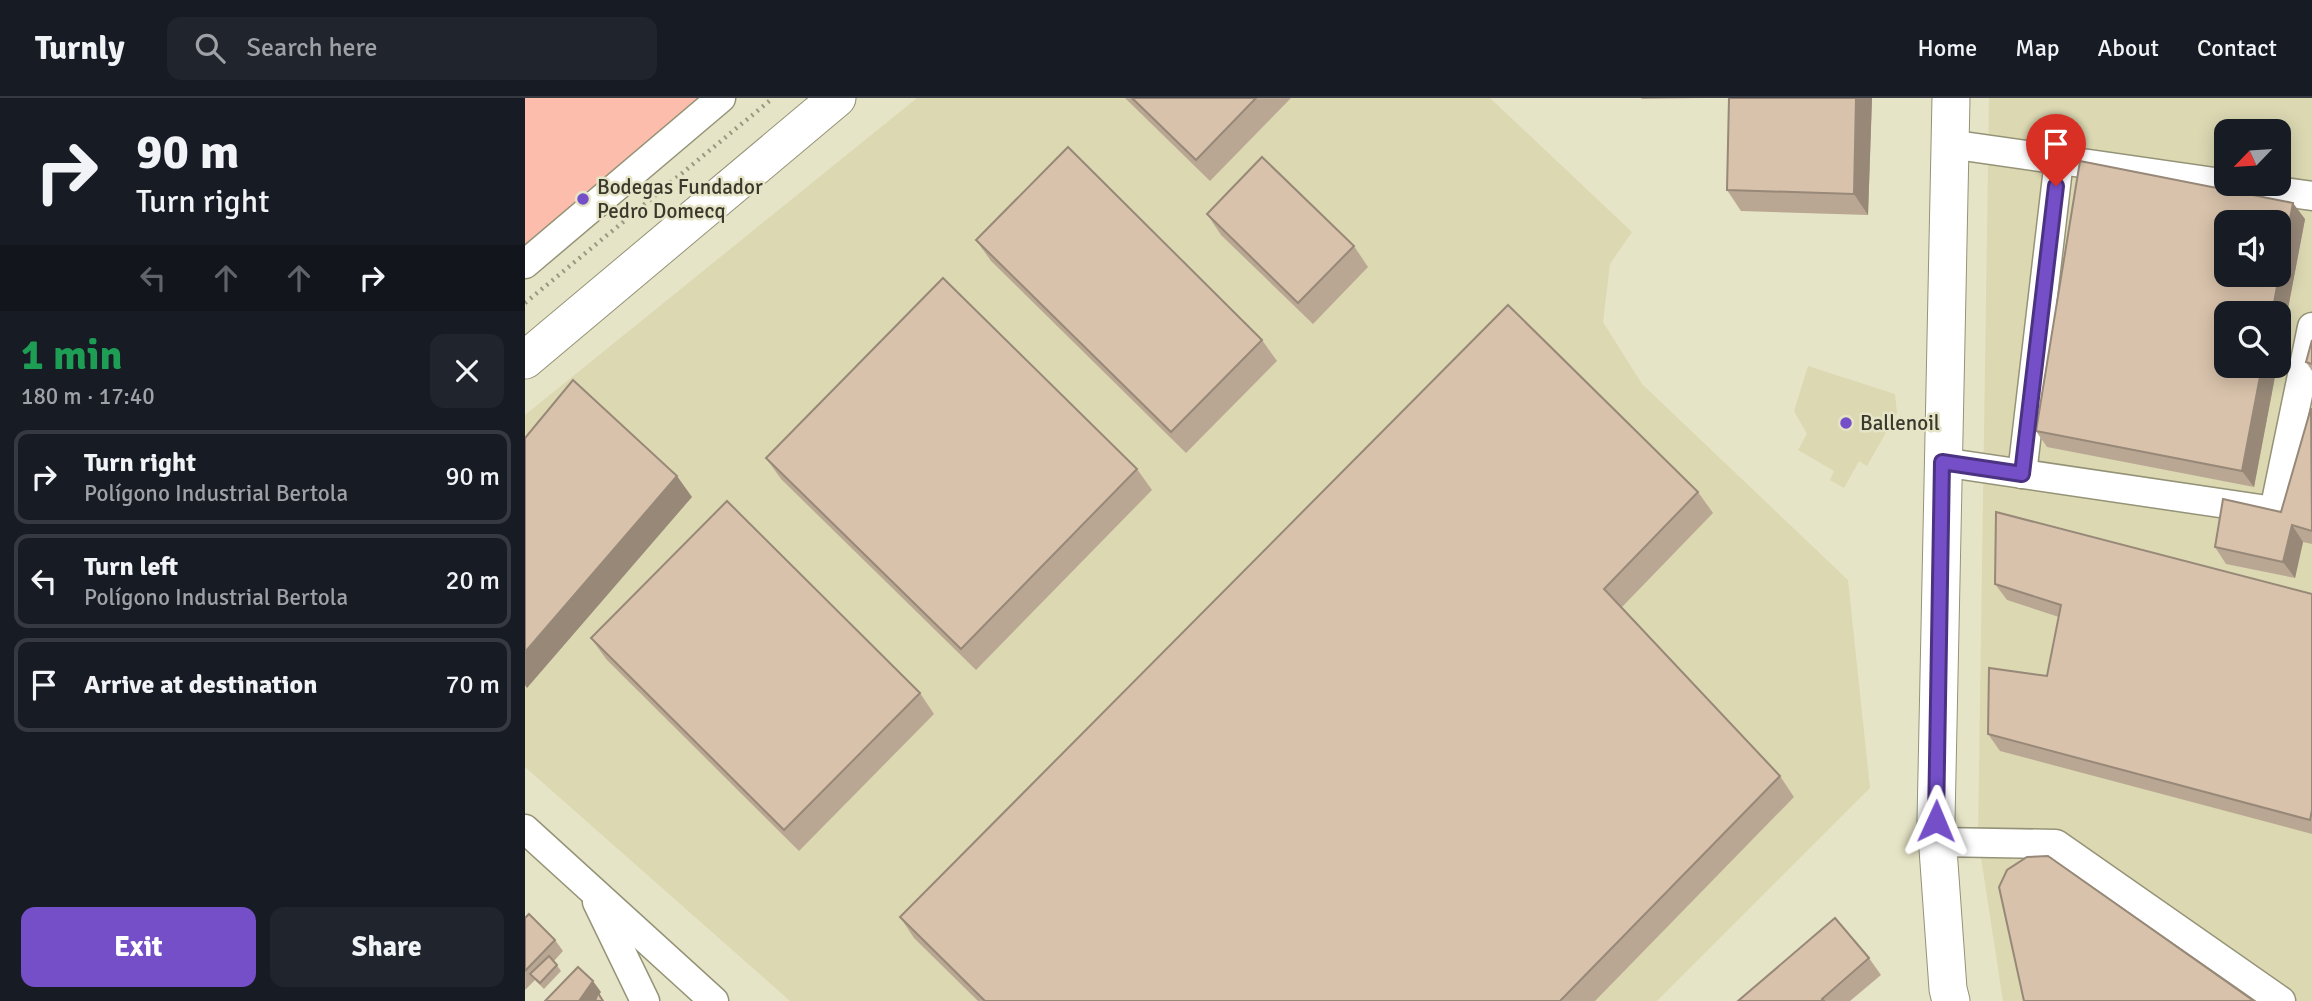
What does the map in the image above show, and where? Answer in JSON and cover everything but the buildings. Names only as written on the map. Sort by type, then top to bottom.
[{"type":"main road","points":[[525,360],[837,98]]},
{"type":"main road","points":[[1951,98],[1936,821],[1951,1001]]},
{"type":"street","points":[[525,264],[722,98]]},
{"type":"street","points":[[1949,144],[2312,196]]},
{"type":"street","points":[[2022,474],[2059,160]]},
{"type":"street","points":[[1942,462],[2274,511],[2304,407],[2312,327]]},
{"type":"street","points":[[525,829],[714,1001]]},
{"type":"street","points":[[1938,842],[2056,844],[2281,1001]]},
{"type":"street","points":[[591,890],[645,1001]]},
{"type":"path","points":[[525,303],[773,98]]},
{"type":"shaded area","points":[[525,98],[701,98],[525,249]]},
{"type":"shaded area","points":[[917,98],[1490,98],[1632,232],[1610,264],[1603,322],[1642,384],[1848,580],[1870,788],[1657,1001],[790,1001],[525,767],[525,415]]},
{"type":"shaded area","points":[[1989,98],[2312,98],[2312,1001],[2003,1001],[1978,838]]},
{"type":"shaded area","name":"Ballenoil","points":[[1808,366],[1895,394],[1897,413],[1867,466],[1859,461],[1844,488],[1830,480],[1834,471],[1798,450],[1807,434],[1794,411]]},
{"type":"place","name":"Bodegas Fundador Pedro Domecq","points":[[583,199]]},
{"type":"place","name":"Ballenoil","points":[[1846,423]]},
{"type":"route","points":[[1936,821],[1942,462],[2022,474],[2056,186]]}]
